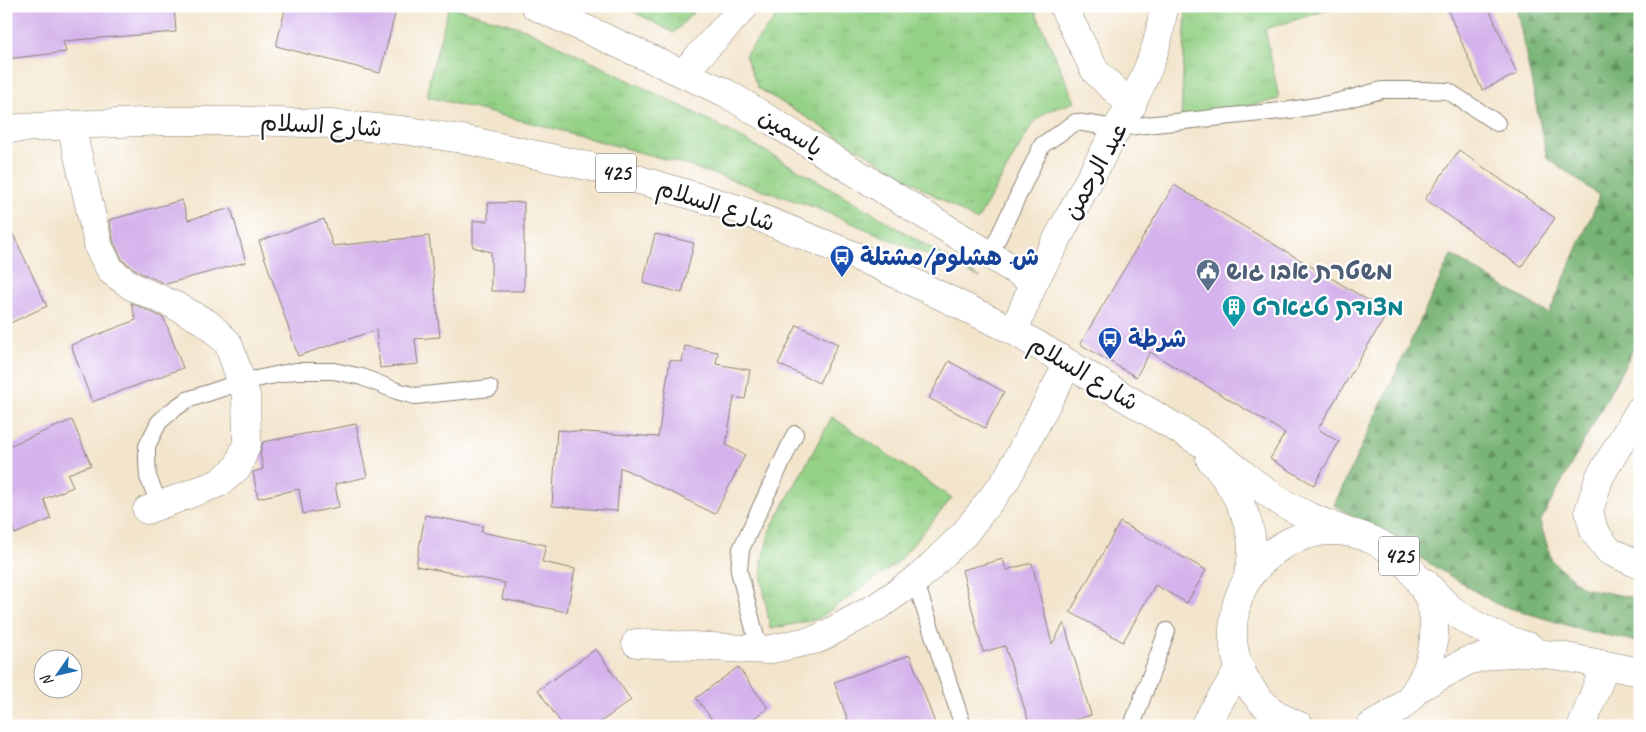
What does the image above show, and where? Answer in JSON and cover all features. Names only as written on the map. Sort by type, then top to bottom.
[{"type":"main road","name":"ياسمين","points":[[535,6],[726,93],[1034,282]]},
{"type":"main road","points":[[684,74],[744,6]]},
{"type":"main road","points":[[1062,6],[1094,71],[1132,106]]},
{"type":"main road","name":"عبد الرحمن","points":[[1014,331],[1034,282],[1118,128],[1132,106],[1146,73],[1159,34],[1163,6]]},
{"type":"main road","name":"شارع السلام","points":[[6,129],[72,125],[250,120],[402,130],[462,139],[606,170],[738,209],[875,264],[1014,331],[1203,444],[1279,500],[1309,517],[1345,531]]},
{"type":"main road","points":[[72,125],[99,248],[111,272],[133,287],[174,305],[207,323],[228,343],[246,395],[247,443],[238,467],[219,483],[153,508]]},
{"type":"main road","points":[[636,643],[767,650],[818,639],[878,606],[921,576],[965,533],[1006,480],[1068,364]]},
{"type":"main road","points":[[1640,410],[1600,476],[1589,511],[1594,531],[1610,551],[1640,565]]},
{"type":"main road","name":"شارع السلام","points":[[1174,427],[1196,444],[1217,466],[1242,508],[1250,534],[1252,552],[1247,580]]},
{"type":"main road","name":"425","points":[[1300,726],[1279,717],[1256,696],[1240,668],[1233,638],[1235,607],[1247,580],[1267,556],[1290,540],[1317,532],[1345,531],[1372,538],[1396,553],[1451,609],[1480,628],[1509,641],[1560,656]]},
{"type":"main road","name":"425","points":[[1416,573],[1430,601],[1434,631],[1430,662],[1417,690]]},
{"type":"main road","name":"425","points":[[1371,726],[1396,712],[1417,690],[1467,661],[1496,654],[1528,652],[1560,656],[1640,672]]},
{"type":"main road","points":[[1582,726],[1605,665]]},
{"type":"main road","points":[[1204,726],[1240,668]]},
{"type":"lane","points":[[990,255],[1042,144],[1076,122],[1118,128],[1290,110],[1330,104],[1382,90],[1448,90],[1497,123]]},
{"type":"lane","points":[[153,508],[148,477],[147,446],[159,422],[187,400],[241,382],[295,371],[334,371],[362,377],[415,396],[490,388]]},
{"type":"lane","points":[[759,649],[739,571],[741,549],[795,434]]},
{"type":"lane","points":[[915,580],[962,726]]},
{"type":"lane","points":[[1131,725],[1168,630]]},
{"type":"green space","points":[[449,6],[525,29],[711,121],[829,187],[981,278],[814,207],[686,165],[428,97],[429,81]]},
{"type":"green space","points":[[623,6],[699,6],[674,33]]},
{"type":"green space","points":[[785,6],[1033,6],[1075,102],[1048,111],[1033,123],[977,221],[758,88],[745,55]]},
{"type":"green space","points":[[1186,6],[1341,6],[1265,29],[1279,99],[1181,121]]},
{"type":"green space","points":[[1516,6],[1640,6],[1640,337],[1540,522],[1552,561],[1583,588],[1640,599],[1640,642],[1590,632],[1496,604],[1334,505],[1451,255],[1549,314],[1600,196],[1547,158]]},
{"type":"green space","points":[[832,417],[952,498],[897,563],[818,619],[770,629],[762,579],[762,561],[770,530]]},
{"type":"building","points":[[6,6],[174,6],[176,32],[63,41],[66,52],[6,59]]},
{"type":"building","points":[[286,6],[397,6],[380,73],[276,46]]},
{"type":"building","points":[[1446,6],[1488,6],[1517,74],[1482,90]]},
{"type":"building","points":[[1459,150],[1555,218],[1521,267],[1425,199]]},
{"type":"building","name":"מצודת טגארט","points":[[1174,185],[1388,312],[1318,429],[1339,442],[1314,485],[1270,459],[1285,433],[1150,352],[1136,377],[1080,344]]},
{"type":"building","points":[[182,200],[188,220],[231,208],[246,262],[166,284],[141,273],[123,261],[114,243],[109,220]]},
{"type":"building","points":[[524,202],[524,291],[491,291],[491,252],[473,247],[473,221],[488,221],[488,203]]},
{"type":"building","points":[[6,219],[47,306],[6,325]]},
{"type":"building","points":[[324,219],[333,246],[429,236],[440,337],[415,339],[418,364],[380,368],[376,330],[298,356],[259,241]]},
{"type":"building","points":[[655,234],[694,243],[682,293],[643,283]]},
{"type":"building","points":[[131,303],[164,318],[183,368],[92,402],[71,345],[136,320]]},
{"type":"building","points":[[797,325],[838,344],[819,383],[778,364]]},
{"type":"building","points":[[685,346],[718,352],[716,364],[750,370],[745,399],[734,397],[726,445],[745,455],[715,514],[620,467],[617,511],[552,506],[557,430],[658,437],[670,360],[682,362]]},
{"type":"building","points":[[949,361],[1004,392],[985,428],[929,398]]},
{"type":"building","points":[[72,420],[91,465],[68,474],[73,487],[44,499],[51,519],[15,534],[6,514],[6,447]]},
{"type":"building","points":[[356,424],[367,477],[335,484],[339,507],[303,514],[299,489],[258,498],[253,472],[263,469],[260,453],[263,442]]},
{"type":"building","points":[[425,515],[483,526],[481,532],[546,545],[542,562],[575,569],[567,612],[502,599],[505,583],[416,566]]},
{"type":"building","points":[[1120,522],[1206,570],[1187,603],[1155,585],[1123,642],[1070,612]]},
{"type":"building","points":[[1003,559],[1006,570],[1032,563],[1052,644],[1064,623],[1091,715],[1055,726],[1030,726],[1005,646],[983,652],[962,570]]},
{"type":"building","points":[[596,649],[631,700],[595,726],[563,726],[538,690]]},
{"type":"building","points":[[910,655],[936,726],[850,726],[834,682]]},
{"type":"building","points":[[738,667],[768,708],[743,726],[717,726],[696,698]]},
{"type":"place","name":"ش. هشلوم/مشتلة","points":[[842,278]]},
{"type":"place","name":"משטרת אבו גוש","points":[[1208,292]]},
{"type":"place","name":"מצודת טגארט","points":[[1234,328]]},
{"type":"place","name":"شرطة","points":[[1110,360]]}]
